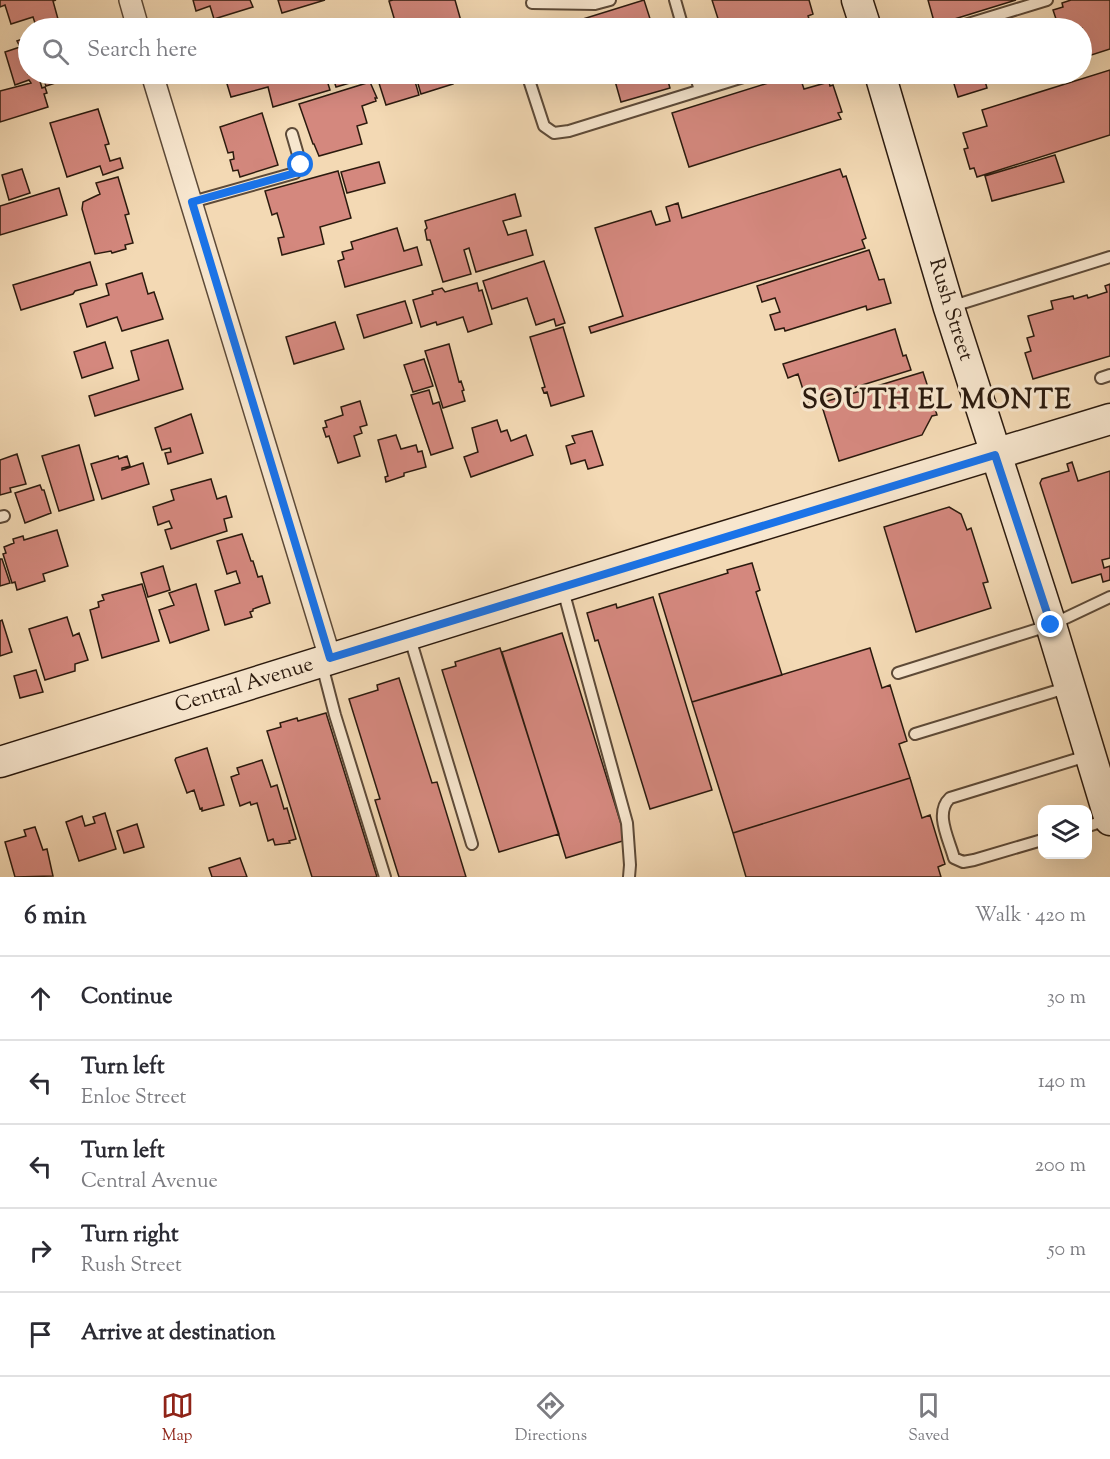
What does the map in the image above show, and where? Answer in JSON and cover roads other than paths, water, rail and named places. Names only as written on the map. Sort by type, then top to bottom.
[{"type":"street","points":[[130,0],[135,18]]},
{"type":"street","points":[[857,0],[863,18]]},
{"type":"street","points":[[155,84],[326,660]]},
{"type":"street","name":"Rush Street","points":[[883,84],[949,308],[1051,625],[1110,819]]},
{"type":"street","name":"Central Avenue","points":[[0,762],[1110,419]]},
{"type":"lane","points":[[532,3],[595,4],[610,0]]},
{"type":"lane","points":[[675,0],[680,18]]},
{"type":"lane","points":[[988,18],[1047,0]]},
{"type":"lane","points":[[530,84],[544,126],[554,133],[569,131],[720,84]]},
{"type":"lane","points":[[698,84],[700,90]]},
{"type":"lane","points":[[192,202],[295,173],[301,165],[292,134]]},
{"type":"lane","points":[[949,308],[1110,257]]},
{"type":"lane","points":[[562,587],[627,823],[629,877]]},
{"type":"lane","points":[[898,673],[1051,625],[1110,597]]},
{"type":"lane","points":[[409,635],[472,844]]},
{"type":"lane","points":[[326,660],[335,715],[385,877]]},
{"type":"lane","points":[[915,734],[1069,686]]},
{"type":"lane","points":[[1038,841],[963,862],[954,858],[941,813],[944,804],[950,798],[1090,755]]},
{"type":"lane","points":[[1092,825],[1110,819]]},
{"type":"district","name":"SOUTH EL MONTE","points":[[937,401]]}]
